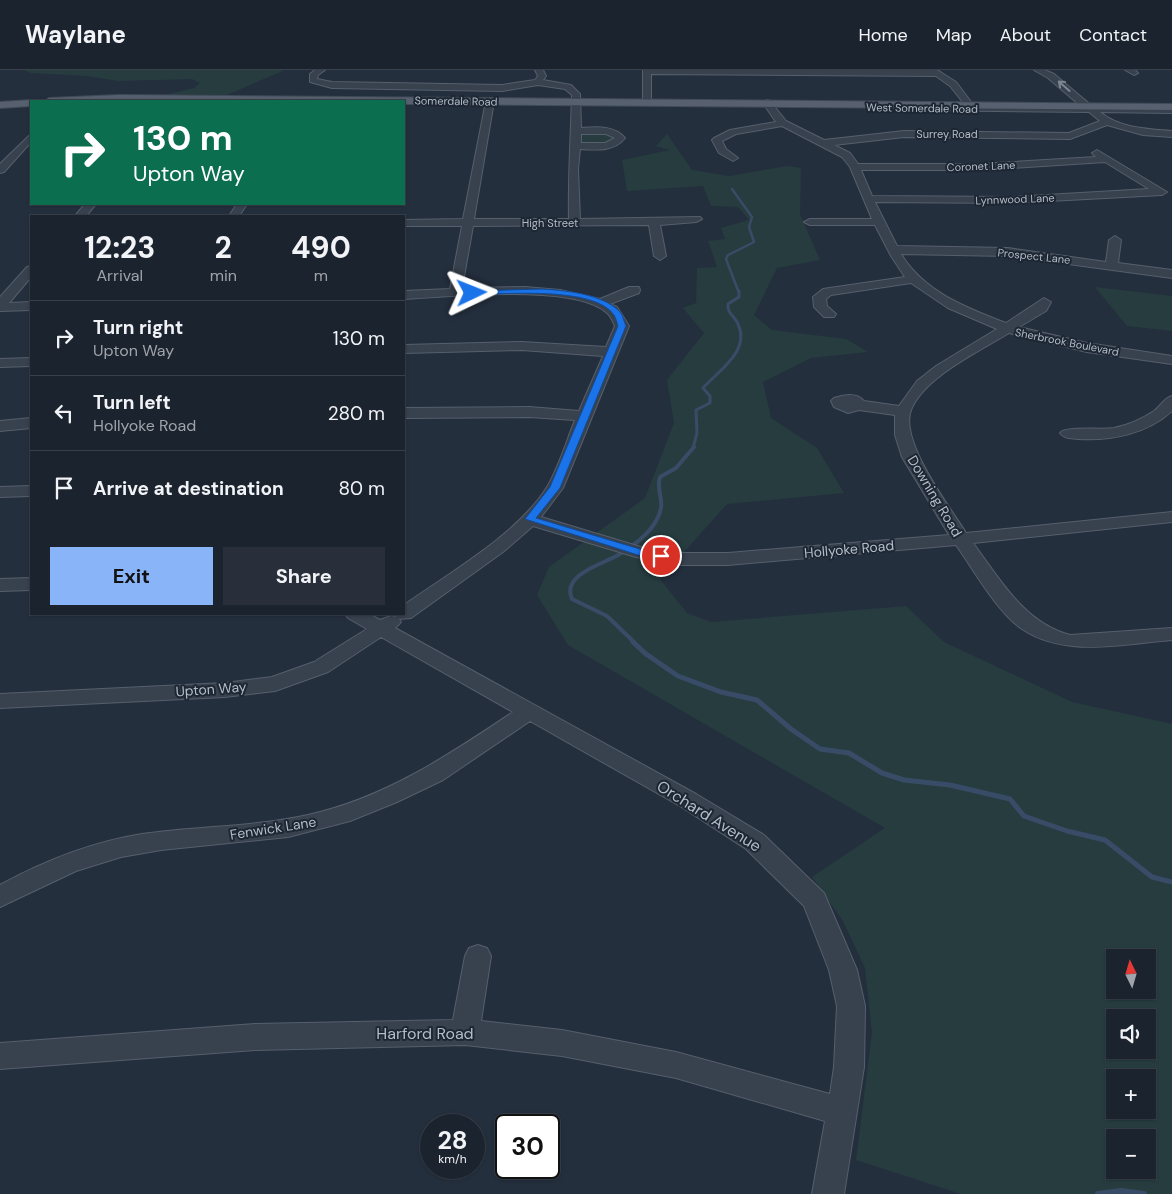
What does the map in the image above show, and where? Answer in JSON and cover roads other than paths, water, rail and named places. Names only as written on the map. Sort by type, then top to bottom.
[{"type":"main road","name":"Somerdale Road","points":[[85,100],[120,98],[184,100],[388,100]]},
{"type":"main road","name":"Somerdale Road","points":[[405,100],[624,103]]},
{"type":"main road","points":[[0,105],[30,103]]},
{"type":"main road","name":"West Somerdale Road","points":[[624,103],[1172,108]]},
{"type":"street","points":[[321,70],[314,74],[313,80],[323,84],[397,87],[515,87],[538,82],[574,90],[577,102],[574,169],[575,223]]},
{"type":"street","points":[[538,82],[542,76],[539,70]]},
{"type":"street","points":[[1038,70],[1051,76],[1106,122],[1154,133],[1172,134]]},
{"type":"street","points":[[647,102],[648,71],[935,72],[953,84],[970,105]]},
{"type":"street","points":[[464,78],[467,87]]},
{"type":"street","points":[[388,100],[397,87]]},
{"type":"street","points":[[455,294],[490,101]]},
{"type":"street","name":"West Somerdale Road","points":[[768,105],[1089,108]]},
{"type":"street","name":"Sherbrook Boulevard","points":[[768,105],[783,123],[846,155],[855,166],[894,250],[914,279],[929,292],[964,311],[1008,330],[1089,348],[1172,360]]},
{"type":"street","points":[[1106,122],[1078,142],[1172,197]]},
{"type":"street","points":[[733,158],[722,151],[717,140],[733,132],[783,123]]},
{"type":"street","points":[[576,131],[602,131],[616,134],[620,138],[617,142],[609,145],[576,146]]},
{"type":"street","points":[[1154,133],[1172,143]]},
{"type":"street","name":"Surrey Road","points":[[825,143],[904,134],[1078,142]]},
{"type":"street","points":[[0,170],[30,138]]},
{"type":"street","name":"Coronet Lane","points":[[855,166],[978,167],[1107,159]]},
{"type":"street","name":"Lynnwood Lane","points":[[869,199],[1013,200],[1161,191]]},
{"type":"street","points":[[81,215],[90,205]]},
{"type":"street","name":"High Street","points":[[405,224],[654,222],[696,219]]},
{"type":"street","points":[[654,222],[660,256]]},
{"type":"street","points":[[810,222],[881,222]]},
{"type":"street","points":[[1112,265],[1116,240]]},
{"type":"street","name":"Prospect Lane","points":[[894,250],[1008,252],[1172,274]]},
{"type":"street","points":[[0,306],[30,271]]},
{"type":"street","points":[[829,314],[821,307],[819,300],[819,297],[828,292],[914,279]]},
{"type":"street","points":[[405,295],[554,292],[576,295],[600,303],[634,290]]},
{"type":"street","points":[[859,405],[903,411],[922,384],[942,369],[1041,308],[1044,302]]},
{"type":"street","name":"Upton Way","points":[[405,613],[497,548],[530,519],[555,488],[613,352],[622,326],[617,313],[600,303]]},
{"type":"street","points":[[0,306],[30,306]]},
{"type":"street","points":[[405,349],[522,346],[613,352]]},
{"type":"street","points":[[0,363],[30,362]]},
{"type":"street","points":[[1068,433],[1106,434],[1128,430],[1154,417],[1172,401]]},
{"type":"street","name":"Downing Road","points":[[903,411],[902,435],[910,457],[961,539],[1006,602],[1028,624],[1050,636],[1070,641],[1172,634]]},
{"type":"street","points":[[405,413],[529,412],[585,416]]},
{"type":"street","points":[[0,426],[30,423]]},
{"type":"street","points":[[0,492],[30,491]]},
{"type":"street","name":"Hollyoke Road","points":[[530,519],[642,553],[681,559],[728,559],[961,539],[1172,517]]},
{"type":"street","points":[[0,585],[30,584]]},
{"type":"street","name":"Orchard Avenue","points":[[357,615],[688,800],[755,842],[815,900],[843,970],[850,1006],[849,1067],[828,1194]]},
{"type":"street","name":"Upton Way","points":[[0,702],[225,690],[275,684],[321,667],[403,615]]},
{"type":"street","name":"Fenwick Lane","points":[[0,897],[35,877],[90,855],[140,844],[256,833],[344,815],[436,773],[529,711]]},
{"type":"street","points":[[465,1032],[478,956]]},
{"type":"street","name":"Harford Road","points":[[0,1056],[255,1037],[465,1032],[562,1043],[676,1065],[842,1112]]},
{"type":"waterway","points":[[732,189],[752,217],[749,227],[754,242],[728,255],[726,259],[739,293]]},
{"type":"waterway","points":[[693,448],[697,433],[696,410],[710,403],[710,396],[703,388],[731,360],[737,352],[740,343],[741,334],[738,324],[728,307],[728,304],[739,297],[739,293]]},
{"type":"waterway","points":[[635,643],[607,616],[572,599],[570,590],[578,576],[625,551],[649,531],[656,521],[661,508],[660,477],[676,468],[694,447]]},
{"type":"waterway","points":[[633,642],[646,654],[678,676],[721,692],[757,700],[791,729],[820,749],[849,753],[882,773],[904,780],[950,785],[1010,799],[1024,816],[1067,831],[1105,840],[1152,877],[1172,882]]},
{"type":"waterway","points":[[1098,1194],[1121,1191],[1144,1194]]}]
